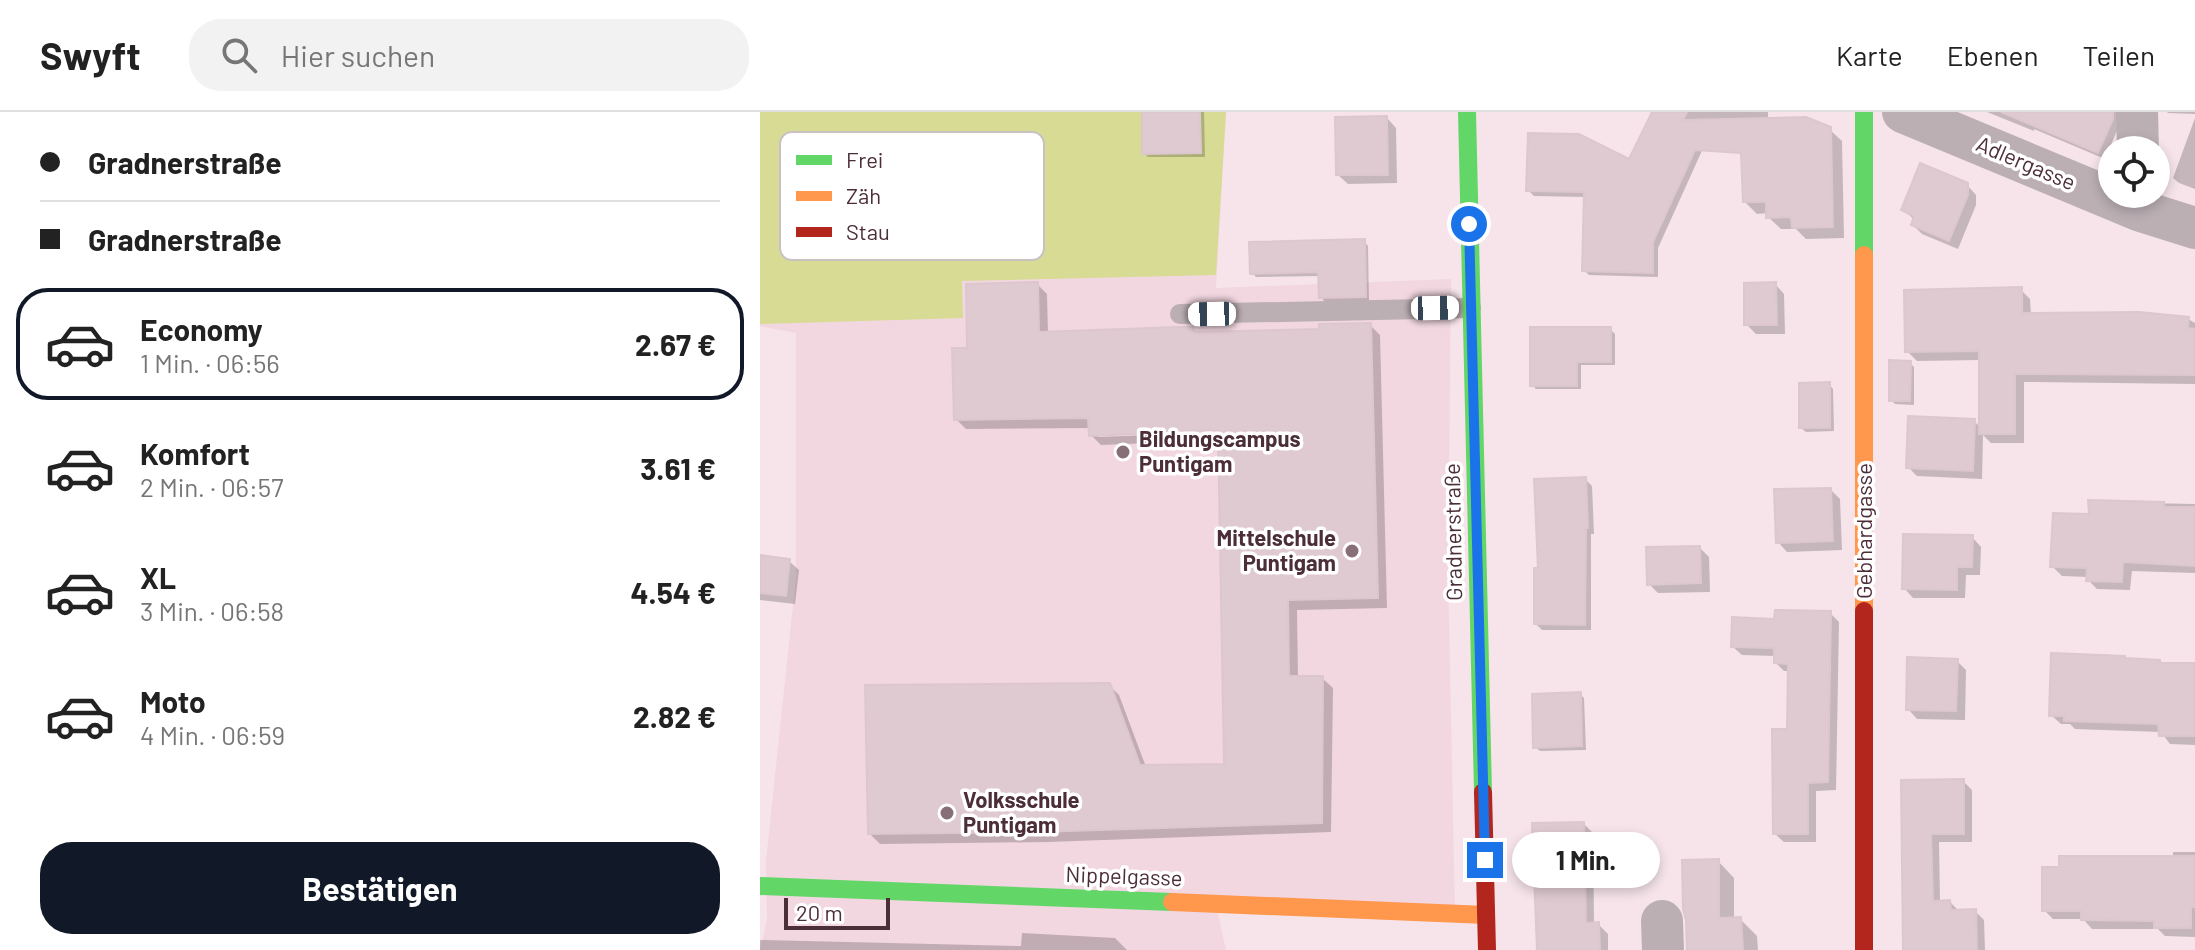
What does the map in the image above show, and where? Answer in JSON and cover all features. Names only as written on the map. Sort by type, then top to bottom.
[{"type":"street","name":"Gradnerstraße","points":[[1467,112],[1487,950]]},
{"type":"street","name":"Gebhardgasse","points":[[1864,112],[1864,950]]},
{"type":"street","name":"Adlergasse","points":[[1903,112],[2098,186]]},
{"type":"street","points":[[2137,112],[2138,136]]},
{"type":"street","name":"Adlergasse","points":[[2153,208],[2195,228]]},
{"type":"street","name":"Nippelgasse","points":[[760,886],[1486,915]]},
{"type":"lane","points":[[1180,314],[1471,308]]},
{"type":"shaded area","name":"Bildungscampus Puntigam","points":[[760,112],[1226,112],[1216,288],[1451,279],[1448,571],[1455,913],[1216,905],[1226,950],[760,950],[767,920],[766,861],[796,577],[796,333],[760,326]]},
{"type":"green space","points":[[760,112],[1226,112],[1216,275],[962,281],[963,318],[760,324]]},
{"type":"building","points":[[1142,112],[1200,112],[1201,153],[1142,154]]},
{"type":"building","points":[[1652,112],[1687,112],[1683,120],[1806,117],[1831,127],[1833,227],[1792,228],[1791,217],[1766,218],[1766,202],[1743,202],[1741,153],[1695,150],[1653,242],[1653,273],[1582,271],[1584,192],[1526,191],[1528,133],[1579,134],[1629,159]]},
{"type":"building","points":[[2001,112],[2113,112],[2106,136],[2098,136],[2098,153]]},
{"type":"building","points":[[1387,116],[1388,175],[1336,175],[1335,117]]},
{"type":"building","points":[[1920,163],[1968,183],[1968,195],[1949,241],[1911,225],[1914,216],[1901,210]]},
{"type":"building","points":[[1365,239],[1366,297],[1319,298],[1318,272],[1250,274],[1249,242]]},
{"type":"building","points":[[1038,282],[1039,332],[1178,327],[1193,327],[1194,332],[1319,329],[1319,324],[1371,323],[1378,598],[1288,600],[1289,676],[1323,676],[1322,823],[868,834],[865,685],[1110,683],[1140,765],[1224,764],[1218,430],[1089,436],[1088,418],[954,420],[952,348],[967,348],[966,284]]},
{"type":"building","points":[[1776,282],[1777,325],[1744,325],[1744,283]]},
{"type":"building","points":[[2022,287],[2022,313],[2139,312],[2189,317],[2188,328],[2195,329],[2195,375],[2015,374],[2015,434],[1979,434],[1979,351],[1905,352],[1904,290]]},
{"type":"building","points":[[1530,327],[1611,327],[1611,362],[1577,362],[1577,386],[1530,386]]},
{"type":"building","points":[[1889,360],[1911,361],[1910,401],[1889,401]]},
{"type":"building","points":[[1830,382],[1830,428],[1799,428],[1799,383]]},
{"type":"building","points":[[1908,416],[1975,419],[1973,471],[1906,468]]},
{"type":"building","points":[[1586,477],[1585,625],[1534,624],[1534,568],[1538,568],[1534,479]]},
{"type":"building","points":[[1831,488],[1833,541],[1776,543],[1774,489]]},
{"type":"building","points":[[2088,500],[2164,502],[2164,507],[2195,507],[2195,566],[2123,562],[2122,582],[2086,581],[2087,568],[2050,567],[2053,513],[2089,514]]},
{"type":"building","points":[[1903,534],[1973,535],[1972,567],[1957,567],[1957,590],[1902,589]]},
{"type":"building","points":[[1700,546],[1701,583],[1647,585],[1646,547]]},
{"type":"building","points":[[760,555],[790,559],[786,596],[760,593]]},
{"type":"building","points":[[1775,610],[1831,611],[1828,782],[1808,783],[1808,834],[1773,834],[1772,729],[1787,729],[1788,664],[1774,663],[1774,648],[1731,647],[1732,617],[1774,619]]},
{"type":"building","points":[[2051,653],[2125,656],[2160,660],[2160,663],[2195,663],[2195,736],[2159,736],[2158,724],[2064,721],[2064,716],[2049,716]]},
{"type":"building","points":[[1907,657],[1958,659],[1956,711],[1906,710]]},
{"type":"building","points":[[1581,692],[1582,746],[1533,748],[1532,694]]},
{"type":"building","points":[[1964,779],[1964,834],[1931,834],[1933,901],[1950,900],[1951,910],[1976,909],[1977,950],[1903,950],[1901,780]]},
{"type":"building","points":[[1584,822],[1586,923],[1599,922],[1600,950],[1537,950],[1532,823]]},
{"type":"building","points":[[2059,856],[2195,856],[2195,907],[2191,907],[2191,928],[2154,928],[2154,921],[2081,920],[2081,911],[2042,911],[2042,867],[2059,867]]},
{"type":"building","points":[[1719,859],[1719,918],[1741,917],[1743,950],[1687,950],[1682,860]]},
{"type":"traffic: fast","points":[[1467,112],[1483,792]]},
{"type":"traffic: fast","points":[[1864,112],[1864,255]]},
{"type":"traffic: fast","points":[[760,886],[1172,902]]},
{"type":"traffic: slow","points":[[1864,255],[1864,611]]},
{"type":"traffic: slow","points":[[1172,902],[1486,915]]},
{"type":"traffic: jam","points":[[1864,611],[1864,950]]},
{"type":"traffic: jam","points":[[1483,792],[1487,950]]},
{"type":"place","name":"Bildungscampus Puntigam","points":[[1123,452]]},
{"type":"place","name":"Mittelschule Puntigam","points":[[1352,551]]},
{"type":"place","name":"Volksschule Puntigam","points":[[947,813]]},
{"type":"route","points":[[1469,224],[1485,860]]}]
